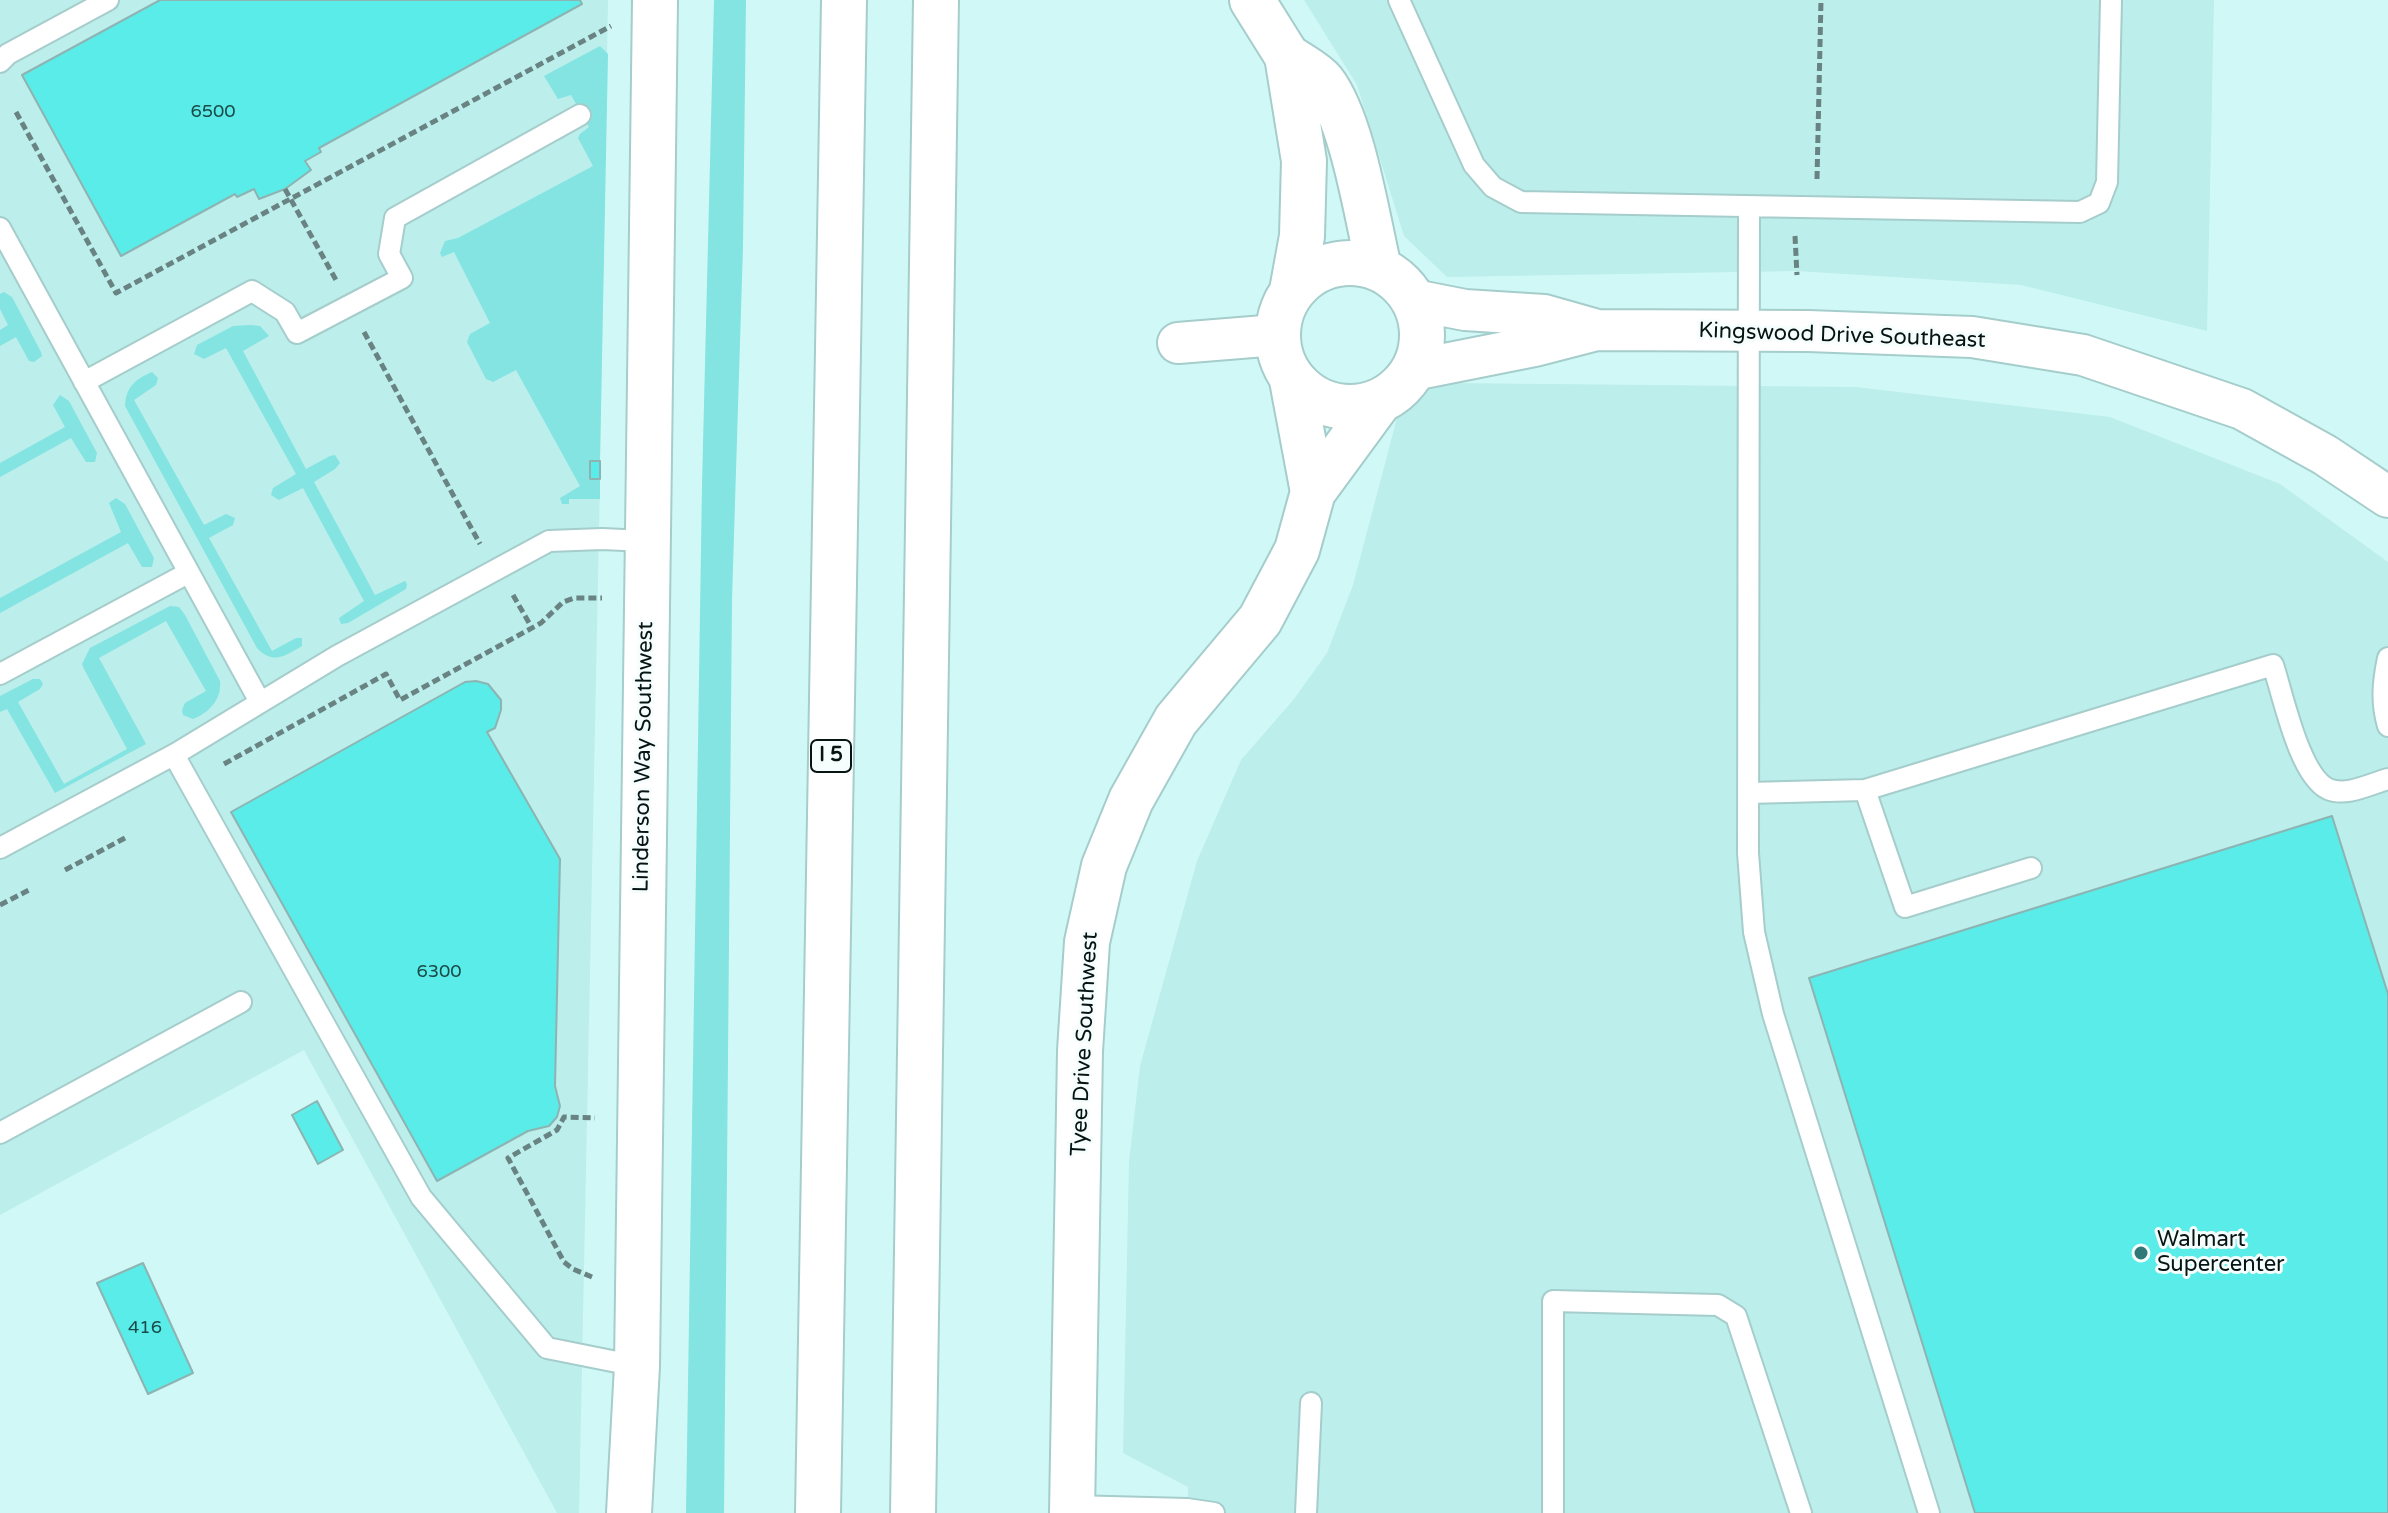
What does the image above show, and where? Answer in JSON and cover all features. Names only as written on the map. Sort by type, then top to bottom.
[{"type":"main road","name":"Linderson Way Southwest","points":[[629,1513],[637,1366],[655,0]]},
{"type":"main road","name":"I 5","points":[[818,1513],[844,0]]},
{"type":"main road","points":[[913,1513],[936,0]]},
{"type":"main road","points":[[1252,0],[1287,56],[1322,81],[1340,116],[1352,153],[1379,268]]},
{"type":"main road","points":[[1277,335],[1281,312],[1292,291],[1302,236],[1304,161],[1287,56]]},
{"type":"main road","points":[[1292,291],[1310,274],[1331,264],[1355,262],[1379,268],[1399,281],[1414,300],[1422,323],[1422,347],[1414,370]]},
{"type":"main road","name":"Tyee Drive Southwest","points":[[1277,335],[1281,359],[1292,380],[1313,492]]},
{"type":"main road","name":"Tyee Drive Southwest","points":[[1072,1510],[1080,1051],[1087,942],[1104,866],[1131,800],[1176,720],[1260,620],[1297,550],[1313,492],[1379,402],[1399,388],[1414,370]]},
{"type":"main road","points":[[1292,380],[1310,396],[1332,406],[1356,408],[1379,402]]},
{"type":"street","name":"Kingswood Drive Southeast","points":[[1414,300],[1465,310],[1544,315],[1597,330]]},
{"type":"street","name":"Kingswood Drive Southeast","points":[[1414,370],[1597,330],[1750,330],[1972,337],[2083,355],[2242,409],[2325,455],[2388,497]]},
{"type":"street","points":[[1178,343],[1277,335]]},
{"type":"lane","points":[[0,62],[8,54],[108,0]]},
{"type":"lane","points":[[1399,0],[1474,165],[1493,187],[1521,202],[2080,212],[2099,203],[2107,182],[2111,0]]},
{"type":"lane","points":[[84,382],[252,291],[285,312],[297,333],[402,278],[389,254],[395,218],[580,115]]},
{"type":"lane","points":[[1749,207],[1748,853],[1754,932],[1773,1014],[1929,1513]]},
{"type":"lane","points":[[0,228],[260,702]]},
{"type":"lane","points":[[0,848],[174,755],[337,656],[549,541],[646,541]]},
{"type":"lane","points":[[0,674],[188,573]]},
{"type":"lane","points":[[2388,658],[2382,684],[2388,726]]},
{"type":"lane","points":[[1748,793],[1865,790],[2273,665],[2303,758],[2314,776],[2328,789],[2348,791],[2388,779]]},
{"type":"lane","points":[[174,755],[421,1197],[547,1348],[637,1366]]},
{"type":"lane","points":[[1865,790],[1905,907],[2031,868]]},
{"type":"lane","points":[[0,1133],[241,1002]]},
{"type":"lane","points":[[1553,1513],[1553,1301],[1718,1305],[1736,1316],[1801,1513]]},
{"type":"lane","points":[[1306,1513],[1311,1403]]},
{"type":"lane","points":[[1072,1510],[1187,1509],[1214,1513]]},
{"type":"path","points":[[1797,275],[1794,238],[1819,175],[1821,0]]},
{"type":"path","points":[[16,112],[116,293],[611,26]]},
{"type":"path","points":[[285,189],[338,285]]},
{"type":"path","points":[[360,324],[480,545]]},
{"type":"path","points":[[513,595],[532,628]]},
{"type":"path","points":[[224,764],[386,674],[400,700],[532,628],[563,602],[574,598],[602,598]]},
{"type":"path","points":[[65,870],[125,838]]},
{"type":"path","points":[[0,905],[29,890]]},
{"type":"path","points":[[592,1277],[564,1262],[508,1158],[557,1130],[560,1117],[595,1118]]},
{"type":"shaded area","points":[[0,0],[608,0],[600,460],[589,461],[589,480],[600,480],[579,1513],[557,1513],[304,1050],[0,1215]]},
{"type":"shaded area","points":[[714,0],[746,0],[743,246],[732,599],[724,1513],[686,1513],[702,485]]},
{"type":"shaded area","points":[[1304,0],[2214,0],[2207,331],[2021,285],[1797,271],[1447,277],[1404,236],[1357,85]]},
{"type":"shaded area","points":[[600,46],[608,54],[600,460],[589,461],[589,480],[600,480],[600,499],[569,499],[569,504],[562,504],[560,498],[580,486],[516,370],[493,382],[486,379],[467,342],[470,334],[490,323],[454,252],[442,257],[440,253],[445,241],[458,238],[593,166],[578,138],[589,127],[571,95],[558,99],[544,76]]},
{"type":"shaded area","points":[[4,292],[12,297],[41,352],[42,356],[34,362],[29,361],[16,337],[0,346],[0,330],[8,325],[0,309],[0,294]]},
{"type":"shaded area","points":[[233,326],[260,326],[269,336],[243,351],[306,469],[335,455],[340,463],[314,482],[375,595],[405,581],[407,584],[406,589],[348,623],[341,624],[339,618],[364,601],[303,488],[279,500],[271,495],[273,488],[296,474],[226,348],[204,359],[194,354],[197,345]]},
{"type":"shaded area","points":[[152,372],[158,378],[156,385],[134,400],[204,525],[226,514],[235,518],[233,525],[209,538],[272,651],[302,638],[302,646],[290,653],[274,657],[257,648],[125,406],[127,393],[133,384]]},
{"type":"shaded area","points":[[1445,383],[1856,387],[2110,417],[2280,484],[2388,562],[2388,1513],[1187,1513],[1188,1487],[1123,1453],[1129,1162],[1140,1066],[1197,861],[1241,760],[1294,699],[1327,653],[1353,585],[1403,395]]},
{"type":"shaded area","points":[[60,395],[69,401],[97,453],[95,462],[86,462],[71,438],[0,477],[0,463],[65,427],[53,405]]},
{"type":"shaded area","points":[[116,498],[125,504],[154,558],[152,567],[142,567],[128,543],[0,613],[0,598],[121,532],[109,503]]},
{"type":"shaded area","points":[[170,606],[179,607],[185,615],[220,681],[217,699],[209,709],[193,719],[183,715],[185,703],[206,691],[166,621],[99,658],[146,744],[55,793],[7,709],[0,712],[0,696],[33,679],[40,679],[43,684],[40,689],[18,702],[64,784],[127,749],[82,664],[90,648]]},
{"type":"building","points":[[160,0],[580,0],[582,4],[319,148],[321,152],[305,161],[311,170],[285,189],[259,199],[254,189],[237,197],[235,194],[121,256],[22,75]]},
{"type":"building","points":[[590,461],[600,461],[600,479],[590,479]]},
{"type":"building","points":[[465,682],[488,684],[501,700],[495,728],[487,732],[560,859],[555,1086],[560,1106],[557,1117],[549,1126],[528,1131],[437,1181],[231,812]]},
{"type":"building","name":"Walmart Supercenter","points":[[2332,816],[2388,994],[2388,1513],[1975,1513],[1809,978]]},
{"type":"building","points":[[317,1101],[343,1150],[318,1164],[292,1115]]},
{"type":"building","points":[[143,1263],[193,1373],[148,1394],[97,1283]]},
{"type":"place","name":"Walmart Supercenter","points":[[2141,1253]]}]
